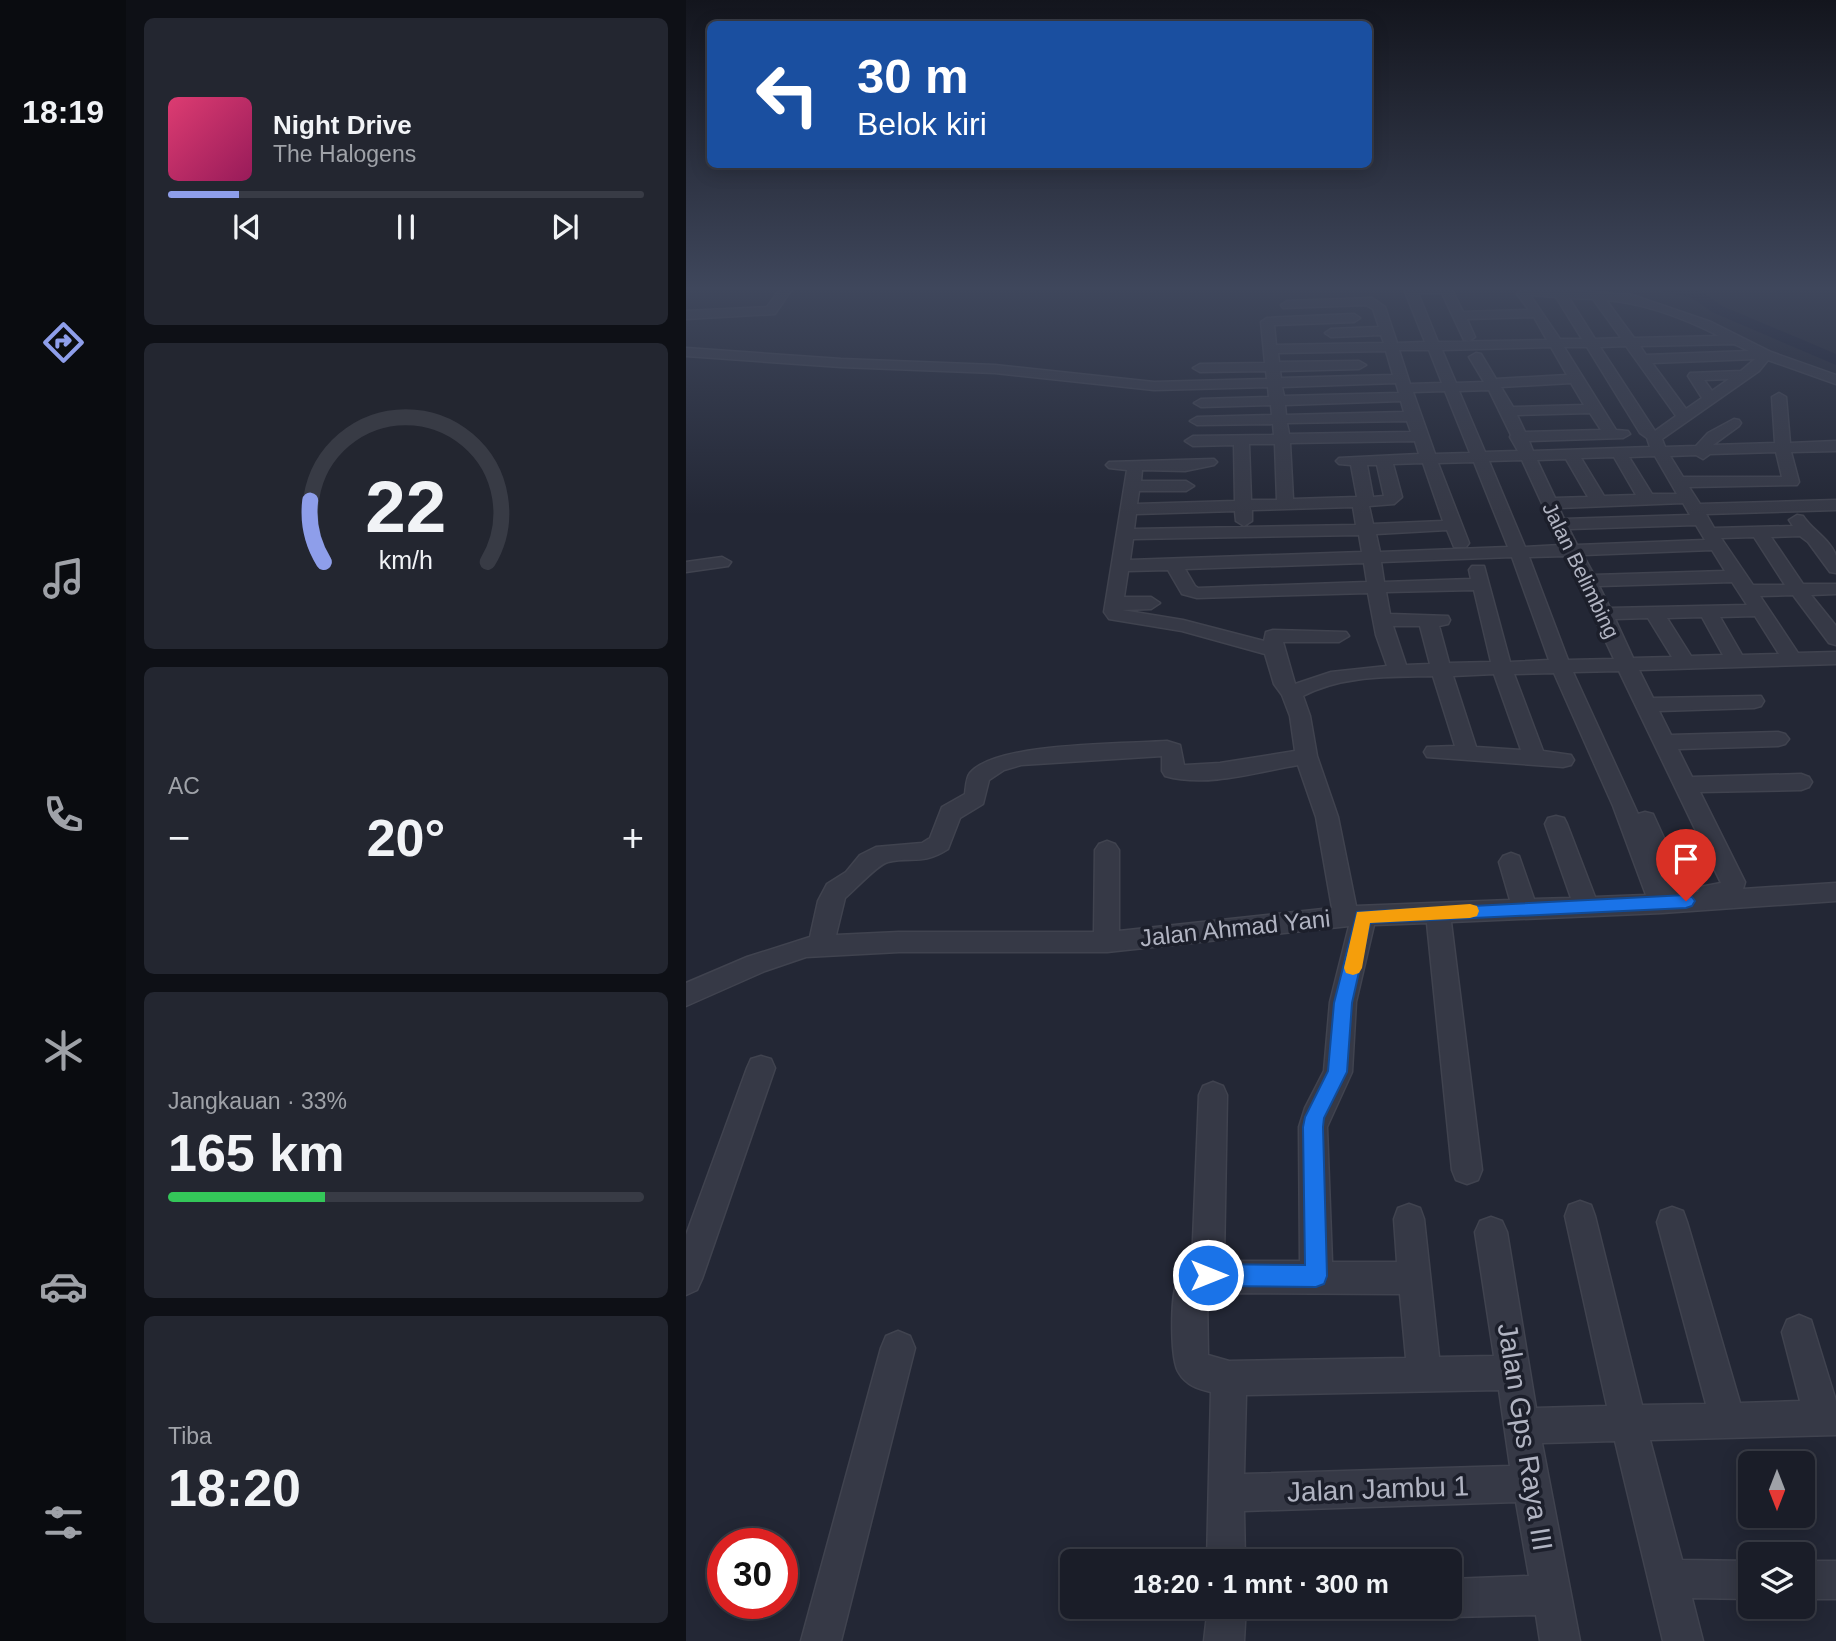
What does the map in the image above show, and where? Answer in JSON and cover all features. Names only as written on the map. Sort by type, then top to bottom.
[{"type":"street","points":[[836,363],[995,369],[1154,386],[1275,383],[1405,388],[1580,385]]},
{"type":"street","points":[[1272,363],[1282,439],[1285,505]]},
{"type":"street","points":[[1441,363],[1519,553],[1562,667],[1624,806],[1636,808],[1642,814],[1666,897]]},
{"type":"street","name":"Jalan Belimbing","points":[[1482,363],[1508,411],[1558,524],[1648,705],[1733,887],[1705,895],[1666,897]]},
{"type":"street","points":[[1562,363],[1580,385],[1611,434]]},
{"type":"street","points":[[1604,363],[1702,521],[1792,658]]},
{"type":"street","points":[[1646,363],[1684,416]]},
{"type":"street","points":[[1401,671],[1392,660],[1374,587],[1363,503],[1351,460],[1618,452],[1653,439],[1760,363]]},
{"type":"street","points":[[1787,363],[1836,380]]},
{"type":"street","points":[[1200,368],[1383,364],[1405,388],[1460,543]]},
{"type":"street","points":[[1710,399],[1695,376],[1742,375]]},
{"type":"street","points":[[1202,402],[1278,400],[1405,388]]},
{"type":"street","points":[[1517,436],[1611,434],[1653,439],[1700,450],[1791,481],[1783,449],[1779,397]]},
{"type":"street","points":[[1508,411],[1596,409]]},
{"type":"street","points":[[1197,421],[1413,416]]},
{"type":"street","points":[[1700,450],[1737,418],[1746,465]]},
{"type":"street","points":[[1193,442],[1421,436]]},
{"type":"street","points":[[1241,441],[1246,561]]},
{"type":"street","points":[[1680,482],[1723,482],[1746,465],[1783,449],[1808,445],[1836,446]]},
{"type":"street","points":[[1700,450],[1723,482]]},
{"type":"street","points":[[1570,452],[1599,502]]},
{"type":"street","points":[[1618,452],[1647,500]]},
{"type":"street","points":[[1130,509],[1388,501],[1394,497],[1384,460]]},
{"type":"street","points":[[1114,465],[1185,466],[1209,462]]},
{"type":"street","points":[[1115,610],[1135,466]]},
{"type":"street","points":[[1132,486],[1186,485]]},
{"type":"street","points":[[1549,503],[1647,500],[1702,521],[1759,532],[1804,531]]},
{"type":"street","points":[[1787,505],[1804,531],[1814,538],[1836,568]]},
{"type":"street","points":[[1121,566],[1573,550],[1787,505],[1836,505]]},
{"type":"street","points":[[1558,524],[1702,521]]},
{"type":"street","points":[[1126,534],[1365,530],[1453,525]]},
{"type":"street","points":[[1759,532],[1798,590],[1836,639]]},
{"type":"street","points":[[686,567],[722,562]]},
{"type":"street","points":[[1174,565],[1188,590],[1197,593],[1374,587],[1479,577],[1502,668],[1535,758]]},
{"type":"street","points":[[1588,581],[1743,584],[1798,590],[1836,589]]},
{"type":"street","points":[[1115,610],[1151,603]]},
{"type":"street","points":[[1115,610],[1274,650]]},
{"type":"street","points":[[1603,614],[1760,610]]},
{"type":"street","points":[[1708,612],[1736,661]]},
{"type":"street","points":[[1655,614],[1685,662]]},
{"type":"street","points":[[1384,620],[1434,620],[1441,670],[1468,755]]},
{"type":"street","points":[[1316,1276],[1313,1127],[1315,1117],[1338,1072],[1343,1003],[1354,917],[1327,817],[1306,756],[1300,716],[1292,694],[1284,684],[1274,650],[1273,636],[1339,636]]},
{"type":"street","points":[[1292,694],[1322,680],[1345,675],[1401,671],[1836,657]]},
{"type":"street","points":[[1648,705],[1754,701]]},
{"type":"street","points":[[1665,742],[1778,739]]},
{"type":"street","points":[[821,946],[830,901],[836,891],[854,878],[868,861],[884,853],[898,851],[918,854],[940,844],[950,813],[975,798],[978,794],[977,779],[997,764],[1041,756],[1167,748],[1172,750],[1173,771],[1181,772],[1207,771],[1306,756]]},
{"type":"street","points":[[1435,752],[1563,760]]},
{"type":"street","points":[[1684,785],[1801,782]]},
{"type":"street","points":[[1556,824],[1586,907]]},
{"type":"street","points":[[1107,850],[1107,942]]},
{"type":"street","points":[[1511,862],[1525,910]]},
{"type":"street","name":"Jalan Ahmad Yani","points":[[686,995],[779,955],[806,947],[899,942],[1107,942],[1354,917],[1586,907],[1666,897],[1836,892]]},
{"type":"street","points":[[1438,912],[1467,1170]]},
{"type":"street","points":[[686,1279],[761,1068]]},
{"type":"street","points":[[1208,1275],[1213,1095]]},
{"type":"street","points":[[1580,1216],[1683,1641]]},
{"type":"street","points":[[1409,1219],[1424,1374]]},
{"type":"street","points":[[1672,1222],[1728,1422]]},
{"type":"street","name":"Jalan Gps Raya III","points":[[1491,1232],[1531,1483],[1560,1641]]},
{"type":"street","points":[[1414,1278],[1200,1277],[1192,1286],[1191,1362],[1202,1373],[1229,1378],[1514,1373]]},
{"type":"street","points":[[1523,1426],[1629,1426],[1829,1418],[1799,1332]]},
{"type":"street","points":[[821,1641],[898,1348]]},
{"type":"street","points":[[1226,1549],[1229,1378]]},
{"type":"street","name":"Jalan Jambu 1","points":[[1225,1493],[1531,1483]]},
{"type":"street","points":[[1669,1580],[1738,1580]]},
{"type":"street","points":[[1815,1580],[1836,1580]]},
{"type":"street","points":[[1462,1598],[1551,1595]]},
{"type":"street","points":[[1224,1641],[1226,1619]]},
{"type":"slow traffic","points":[[1353,968],[1363,917],[1470,911]]},
{"type":"route","points":[[1208,1275],[1316,1276],[1313,1127],[1315,1117],[1338,1072],[1343,1003],[1363,917],[1686,901]]}]
